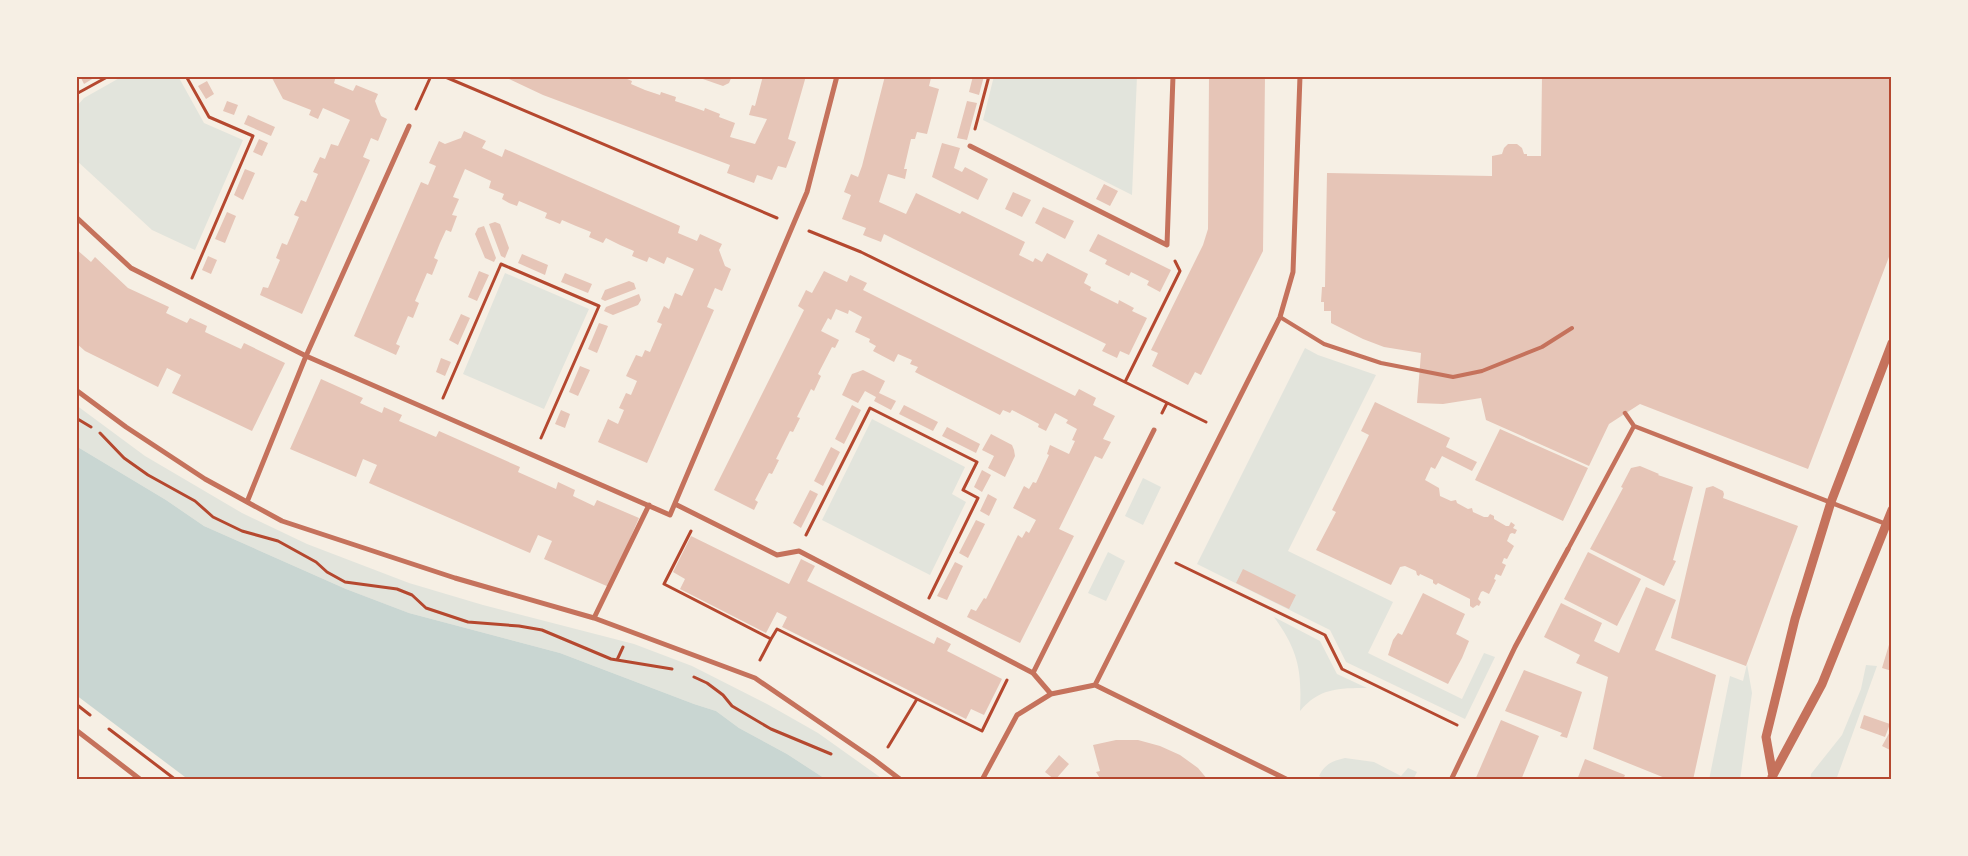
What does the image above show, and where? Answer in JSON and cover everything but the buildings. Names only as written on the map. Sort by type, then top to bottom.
[{"type":"street","points":[[76,217],[131,268],[306,356],[670,515],[807,192],[837,76]]},
{"type":"street","points":[[970,146],[1167,245],[1174,76]]},
{"type":"street","points":[[1095,685],[1280,317],[1293,272],[1300,76]]},
{"type":"street","points":[[247,502],[306,356],[409,126]]},
{"type":"street","points":[[1772,778],[1766,737],[1795,619],[1831,502],[1892,342]]},
{"type":"street","points":[[76,390],[126,427],[205,479],[282,521],[454,578],[594,618],[755,678],[901,780]]},
{"type":"street","points":[[1625,413],[1634,426],[1889,526]]},
{"type":"street","points":[[1451,780],[1515,647],[1634,426]]},
{"type":"street","points":[[1034,673],[1154,430]]},
{"type":"street","points":[[675,504],[777,555],[798,550],[1034,673],[1051,694]]},
{"type":"street","points":[[594,618],[649,505]]},
{"type":"street","points":[[1772,778],[1822,684],[1889,526],[1892,510]]},
{"type":"street","points":[[982,780],[1017,714],[1051,694],[1095,685],[1288,780]]},
{"type":"street","points":[[76,730],[141,780]]},
{"type":"lane","points":[[1280,317],[1324,344],[1381,363],[1453,377],[1482,371],[1542,347],[1572,328]]},
{"type":"path","points":[[76,91],[78,93],[109,76]]},
{"type":"path","points":[[185,295],[253,136],[209,117],[186,76]]},
{"type":"path","points":[[409,126],[431,76]]},
{"type":"path","points":[[443,76],[793,225],[861,252],[1222,430]]},
{"type":"path","points":[[970,146],[989,76]]},
{"type":"path","points":[[1125,382],[1180,271],[1167,245]]},
{"type":"path","points":[[437,413],[501,264],[599,306],[534,455]]},
{"type":"path","points":[[798,550],[870,408],[977,462],[963,490],[978,498],[921,614]]},
{"type":"path","points":[[76,418],[97,430],[124,458],[195,501],[213,517],[242,532],[278,541],[316,562],[327,572],[345,582],[397,589],[412,595],[426,608],[468,622],[519,626],[542,630],[611,659],[677,670]]},
{"type":"path","points":[[698,516],[664,584],[771,639]]},
{"type":"path","points":[[1160,555],[1324,635],[1342,669],[1473,732]]},
{"type":"path","points":[[759,661],[776,629],[982,731],[1015,663]]},
{"type":"path","points":[[692,676],[707,683],[732,706],[770,729],[839,757]]},
{"type":"path","points":[[879,763],[916,699]]},
{"type":"path","points":[[76,704],[92,716]]},
{"type":"path","points":[[107,728],[176,780]]},
{"type":"shaded area","points":[[123,76],[178,76],[204,123],[243,140],[195,250],[152,230],[76,160],[76,107],[84,98]]},
{"type":"shaded area","points":[[994,76],[1137,76],[1132,195],[983,120]]},
{"type":"shaded area","points":[[505,273],[589,309],[544,409],[463,374]]},
{"type":"shaded area","points":[[1305,348],[1318,355],[1376,375],[1288,551],[1393,602],[1368,653],[1462,699],[1484,653],[1495,657],[1465,719],[1346,662],[1330,630],[1197,564]]},
{"type":"shaded area","points":[[76,405],[145,456],[242,513],[307,544],[409,583],[483,605],[634,644],[692,666],[767,704],[818,733],[884,780],[827,780],[787,754],[739,728],[716,711],[560,653],[409,613],[346,589],[204,526],[166,500],[76,446]]},
{"type":"shaded area","points":[[872,419],[965,467],[952,494],[966,502],[930,575],[822,520]]},
{"type":"shaded area","points":[[76,446],[166,500],[204,526],[346,589],[409,613],[560,653],[716,711],[739,728],[787,754],[827,780],[189,780],[76,695]]},
{"type":"shaded area","points":[[1143,478],[1161,487],[1143,525],[1125,516]]},
{"type":"shaded area","points":[[1108,552],[1125,561],[1106,601],[1088,593]]},
{"type":"shaded area","points":[[1274,617],[1320,641],[1337,674],[1367,688],[1347,688],[1330,691],[1307,703],[1300,711],[1300,684],[1297,661],[1288,640]]},
{"type":"shaded area","points":[[1747,664],[1752,693],[1740,780],[1709,780],[1730,676],[1743,681]]},
{"type":"shaded area","points":[[1866,665],[1877,666],[1836,780],[1810,780],[1811,774],[1842,735],[1861,689]]},
{"type":"shaded area","points":[[1345,758],[1374,762],[1401,776],[1408,768],[1417,772],[1413,780],[1327,780],[1319,776],[1329,764]]}]
